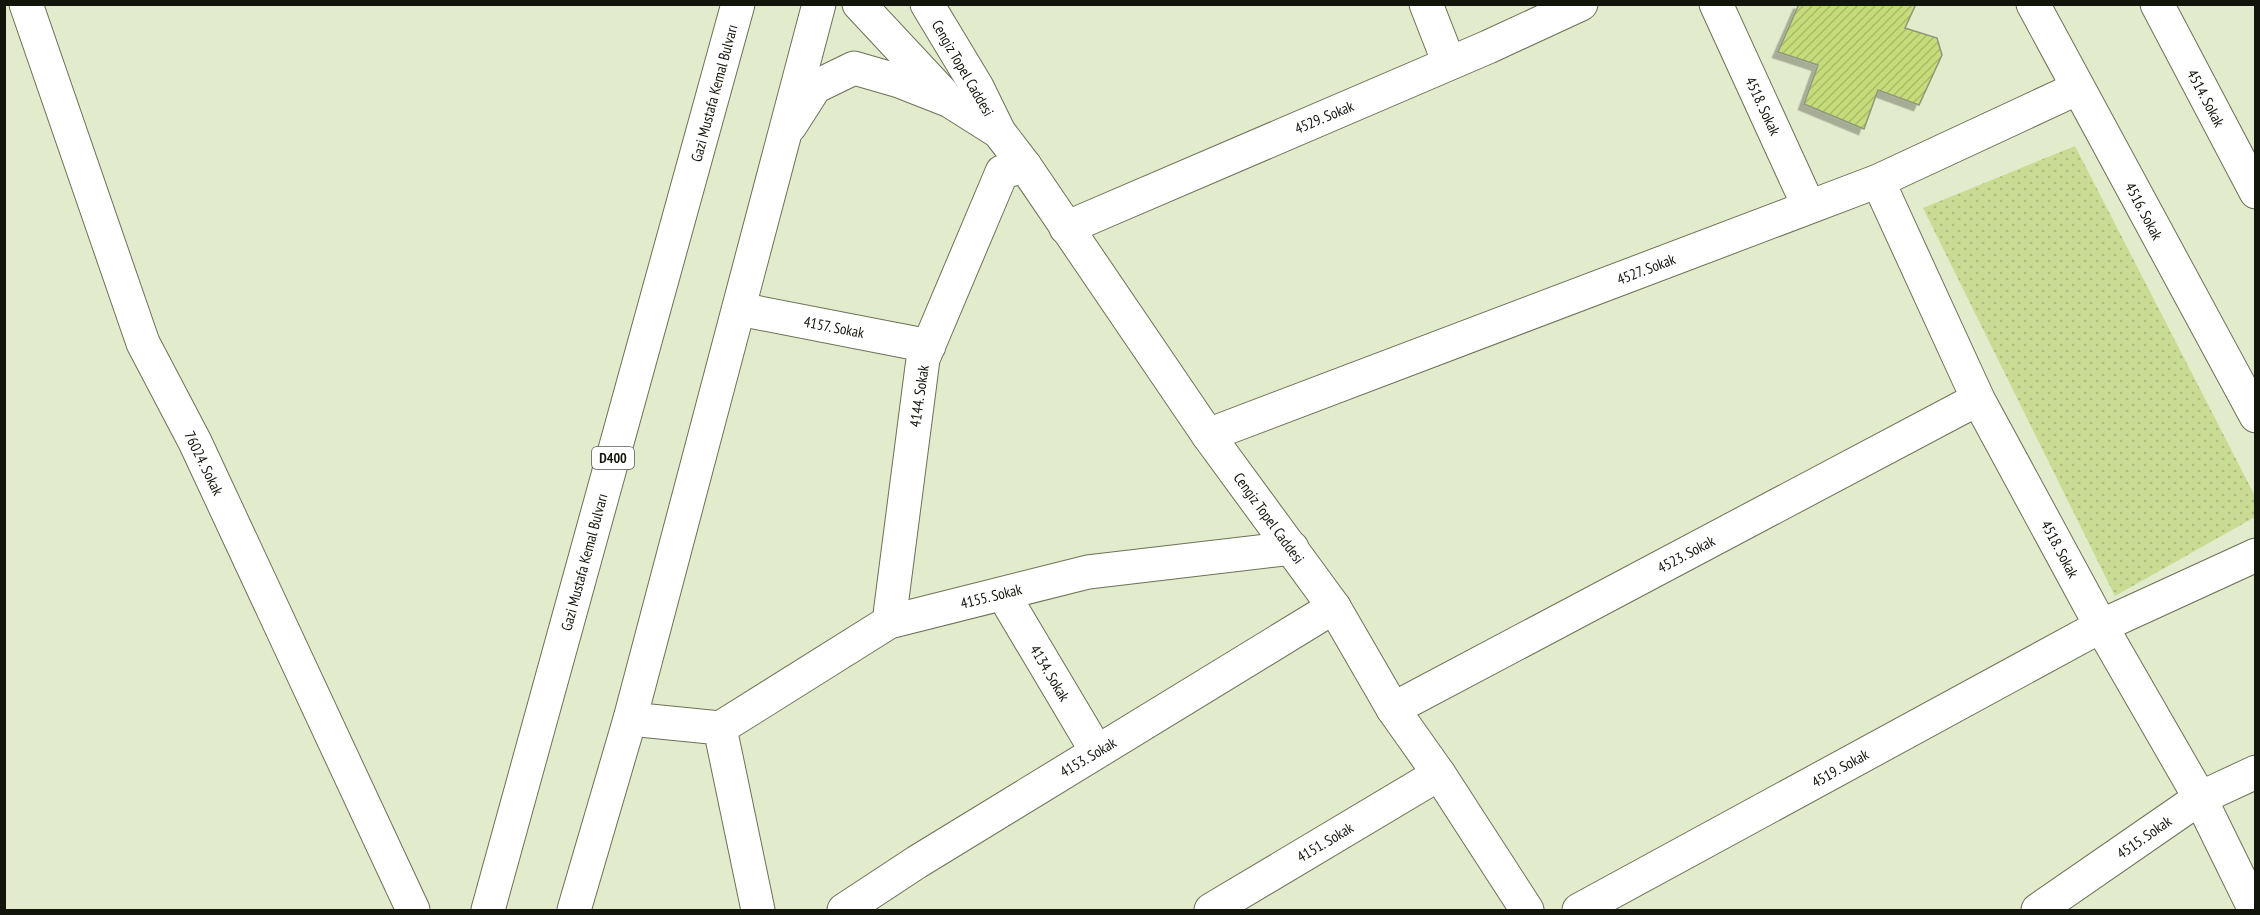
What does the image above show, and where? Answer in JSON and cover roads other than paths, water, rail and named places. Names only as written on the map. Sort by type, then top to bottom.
[{"type":"main road","name":"76024. Sokak","points":[[26,4],[142,343],[195,442],[413,910]]},
{"type":"main road","name":"Gazi Mustafa Kemal Bulvarı","points":[[488,910],[738,4]]},
{"type":"main road","points":[[574,910],[630,719],[819,4]]},
{"type":"main road","name":"Cengiz Topel Caddesi","points":[[859,4],[950,101]]},
{"type":"main road","name":"Cengiz Topel Caddesi","points":[[927,4],[977,87],[999,132],[1025,166],[1208,435],[1334,607],[1394,709],[1527,910]]},
{"type":"main road","points":[[1426,4],[1449,63]]},
{"type":"main road","name":"4529. Sokak","points":[[1066,228],[1581,4]]},
{"type":"main road","name":"4518. Sokak","points":[[1716,4],[1809,207]]},
{"type":"main road","name":"4516. Sokak","points":[[2033,4],[2256,417]]},
{"type":"main road","name":"4514. Sokak","points":[[2157,4],[2256,192]]},
{"type":"main road","name":"Cengiz Topel Caddesi","points":[[786,132],[815,87],[854,68],[899,81],[950,101],[999,132]]},
{"type":"main road","name":"4527. Sokak","points":[[1208,435],[1878,181],[2078,88]]},
{"type":"main road","name":"4144. Sokak","points":[[889,622],[924,359],[1002,172],[1025,166]]},
{"type":"main road","name":"4518. Sokak","points":[[1878,181],[1978,399],[2102,626],[2200,798],[2255,910]]},
{"type":"main road","name":"4157. Sokak","points":[[739,309],[929,346]]},
{"type":"main road","name":"4523. Sokak","points":[[1394,709],[1978,399]]},
{"type":"main road","name":"4155. Sokak","points":[[720,729],[889,622],[1088,572],[1292,548]]},
{"type":"main road","name":"4519. Sokak","points":[[1579,910],[2102,626],[2256,555]]},
{"type":"main road","name":"4134. Sokak","points":[[1003,594],[1097,752]]},
{"type":"main road","name":"4153. Sokak","points":[[843,910],[917,862],[1334,607]]},
{"type":"main road","points":[[630,719],[720,729],[758,910]]},
{"type":"main road","name":"4515. Sokak","points":[[2038,910],[2200,798],[2256,772]]},
{"type":"main road","name":"4151. Sokak","points":[[1211,910],[1439,774]]}]
